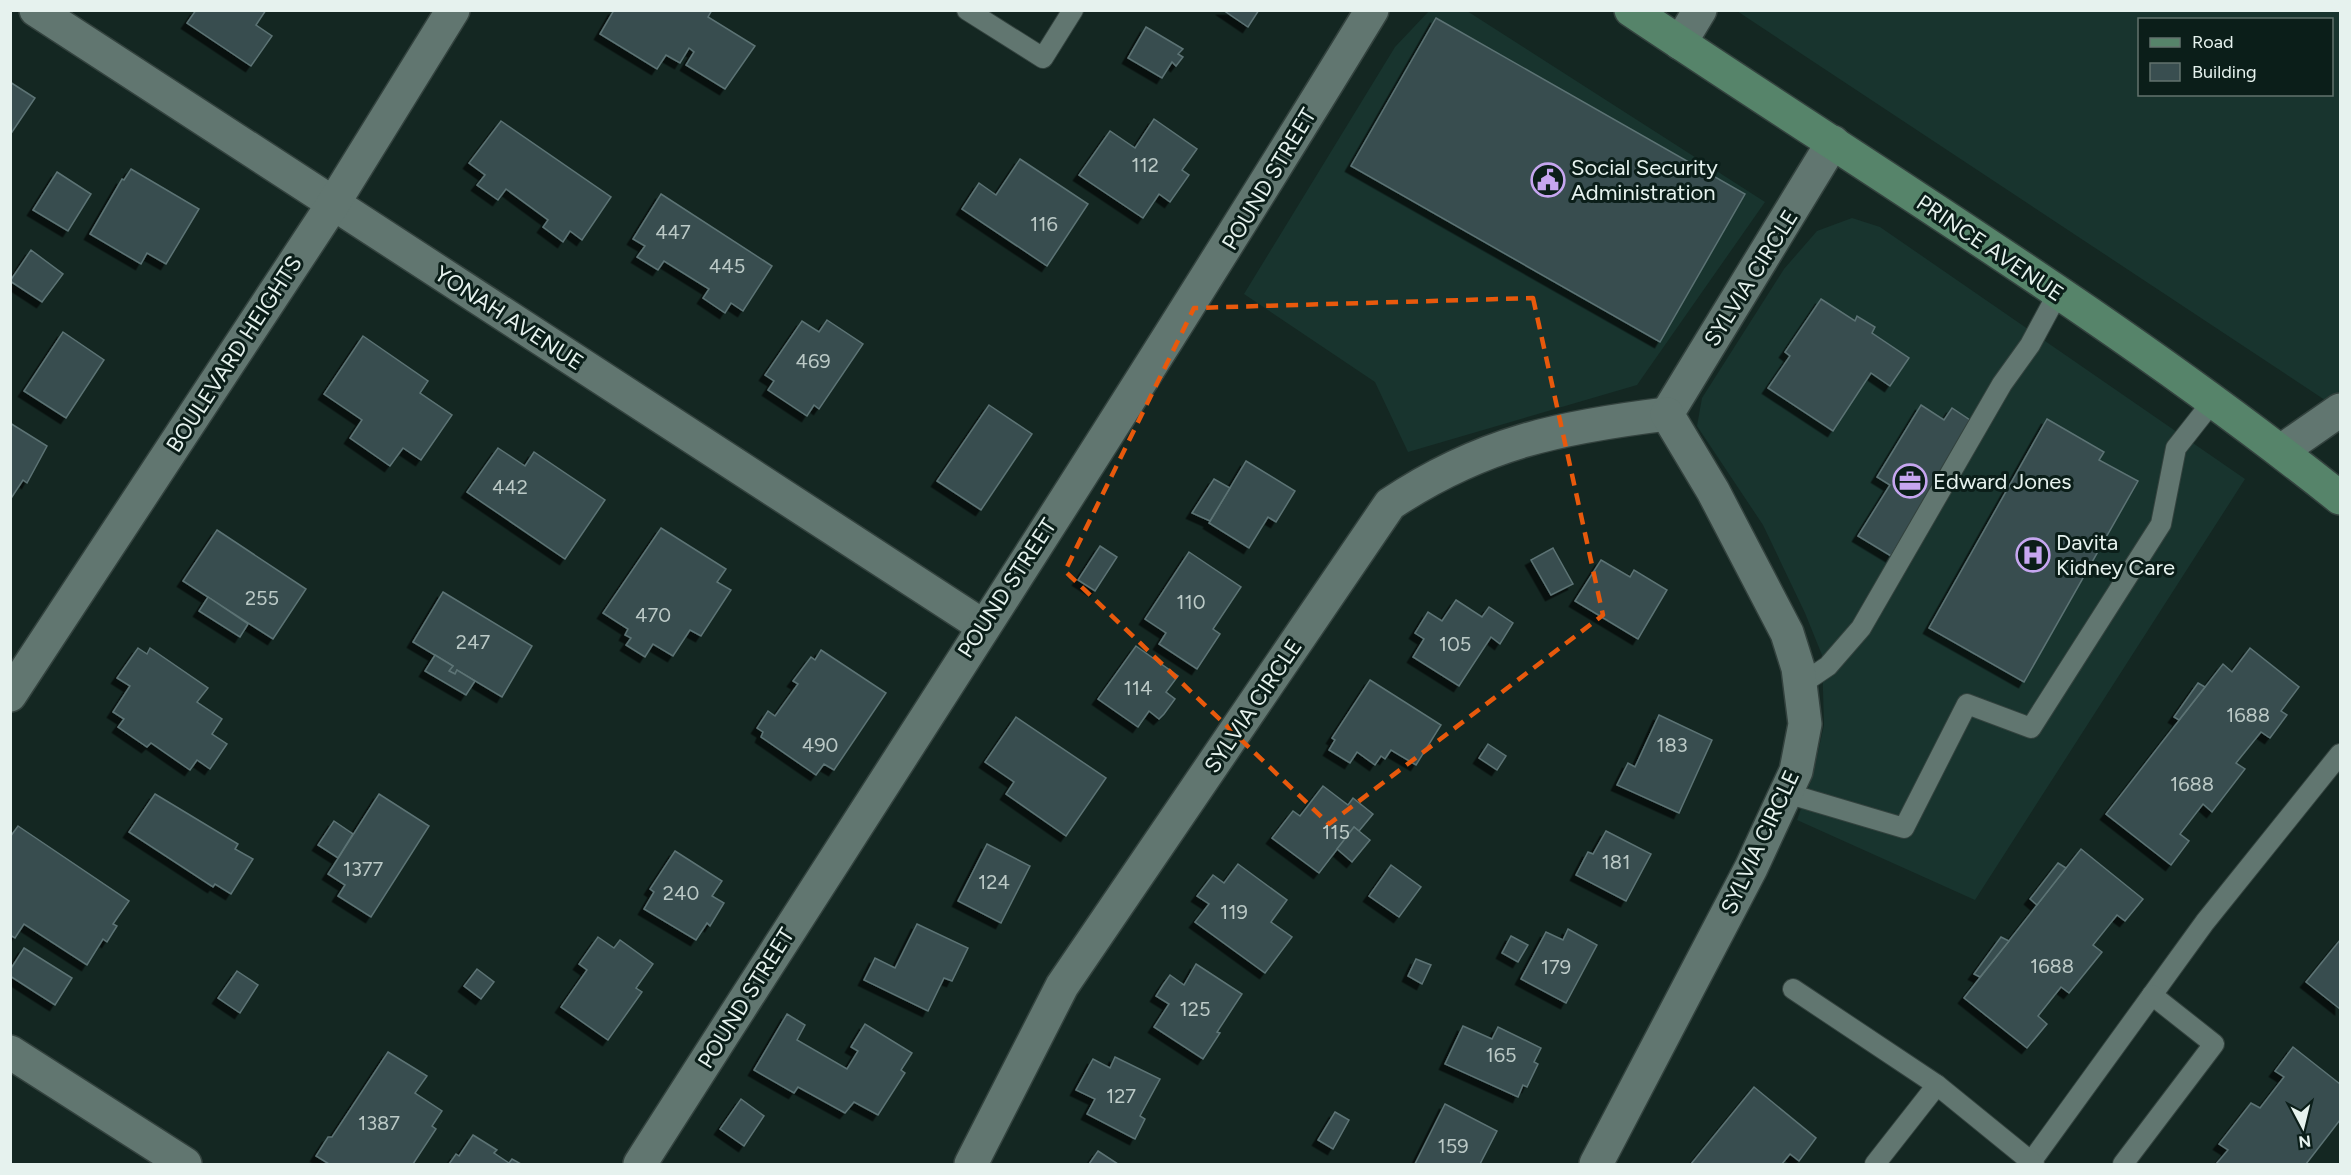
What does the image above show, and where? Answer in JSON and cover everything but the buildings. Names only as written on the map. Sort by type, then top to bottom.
[{"type":"main road","name":"PRINCE AVENUE","points":[[1631,10],[2058,293],[2213,401],[2340,498]]},
{"type":"street","name":"YONAH AVENUE","points":[[36,10],[982,626]]},
{"type":"street","name":"BOULEVARD HEIGHTS","points":[[10,695],[333,204],[453,10]]},
{"type":"street","name":"POUND STREET","points":[[640,1164],[982,626],[1200,292],[1372,10]]},
{"type":"street","points":[[1680,43],[1700,10]]},
{"type":"street","name":"SYLVIA CIRCLE","points":[[1667,414],[1833,142]]},
{"type":"street","points":[[2281,451],[2340,410]]},
{"type":"street","name":"SYLVIA CIRCLE","points":[[1596,1164],[1751,868],[1796,771],[1805,724],[1800,685],[1787,633],[1713,492],[1667,414]]},
{"type":"street","name":"SYLVIA CIRCLE","points":[[971,1164],[1062,986],[1390,504],[1425,481],[1460,463],[1507,444],[1595,423],[1667,414]]},
{"type":"street","points":[[10,1052],[185,1164]]},
{"type":"lane","points":[[967,10],[1043,58],[1073,10]]},
{"type":"lane","points":[[1800,685],[1828,666],[1861,628],[2002,384],[2031,345],[2058,293]]},
{"type":"lane","points":[[1786,793],[1904,828],[1967,704],[2031,728],[2160,524],[2176,448],[2213,401]]},
{"type":"lane","points":[[1793,989],[1937,1084],[2032,1163],[2205,922],[2340,754]]},
{"type":"lane","points":[[2123,1164],[2214,1044],[2152,995]]},
{"type":"lane","points":[[1875,1164],[1937,1084]]},
{"type":"highlighted area","points":[[1533,298],[1603,615],[1329,824],[1065,571],[1194,308]]},
{"type":"shaded area","points":[[1429,11],[1467,11],[1765,202],[1637,385],[1408,452],[1375,382],[1244,294],[1395,47]]},
{"type":"shaded area","points":[[1737,11],[2340,11],[2340,410]]},
{"type":"shaded area","points":[[1852,218],[1880,227],[2245,479],[1975,900],[1797,820],[1813,775],[1824,725],[1822,655],[1805,613],[1763,525],[1697,426],[1702,398],[1784,269],[1817,231]]},
{"type":"place","name":"Social Security Administration","points":[[1548,180]]},
{"type":"place","name":"Edward Jones","points":[[1910,481]]},
{"type":"place","name":"Davita Kidney Care","points":[[2033,555]]}]
